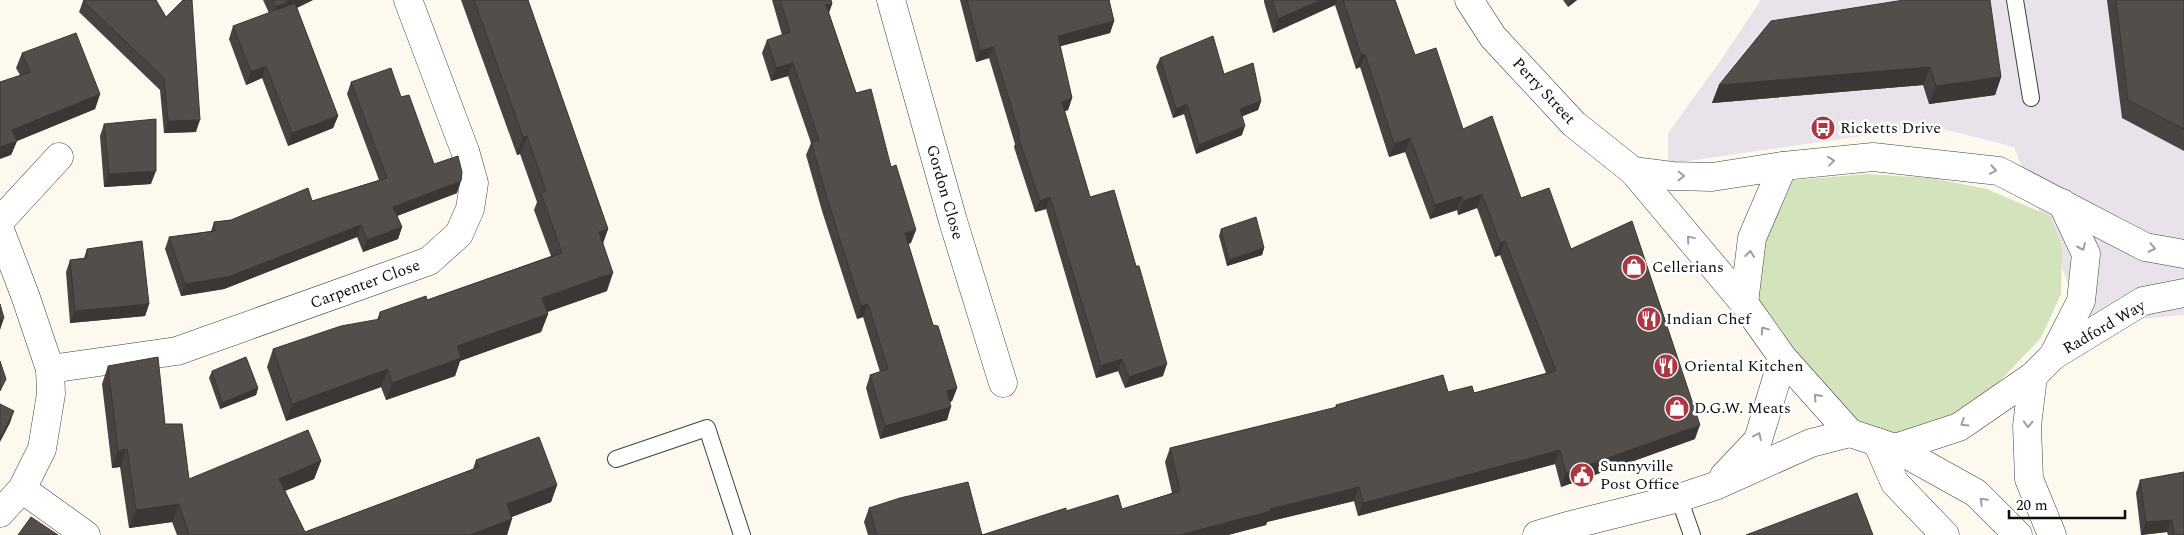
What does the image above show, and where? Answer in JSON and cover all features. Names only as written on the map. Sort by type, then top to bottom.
[{"type":"street","name":"Carpenter Close","points":[[50,369],[177,350],[429,261],[459,234],[470,209],[474,183],[465,151],[408,0]]},
{"type":"street","name":"Gordon Close","points":[[892,0],[953,221],[1003,383]]},
{"type":"street","name":"Perry Street","points":[[1469,0],[1493,37],[1568,116],[1594,142],[1633,171],[1744,303],[1783,358],[1850,433]]},
{"type":"street","name":"Perry Street","points":[[1633,171],[1672,176],[1712,177],[1783,166],[1873,156],[1999,171],[2062,203]]},
{"type":"street","points":[[0,221],[60,158]]},
{"type":"street","points":[[1744,303],[1752,238],[1783,166]]},
{"type":"street","points":[[2062,203],[2145,247],[2184,254]]},
{"type":"street","points":[[1886,445],[1959,427],[2033,376],[2053,356],[2081,301],[2086,254],[2062,203]]},
{"type":"street","points":[[0,230],[25,294],[50,369],[51,394],[42,449],[22,489],[0,513]]},
{"type":"street","name":"Radford Way","points":[[2053,356],[2143,301],[2184,293]]},
{"type":"street","points":[[1715,486],[1758,440],[1783,358]]},
{"type":"street","points":[[2033,376],[2027,426],[2029,480],[2052,535]]},
{"type":"street","points":[[1537,535],[1679,498],[1715,486],[1811,443],[1850,433],[1886,445],[1976,493],[2018,535]]},
{"type":"street","points":[[1886,445],[1895,483],[1945,535]]},
{"type":"street","points":[[22,489],[86,535]]},
{"type":"lane","points":[[2015,0],[2031,98]]},
{"type":"lane","points":[[616,459],[707,428],[742,535]]},
{"type":"lane","points":[[1679,498],[1692,535]]},
{"type":"shaded area","points":[[1761,0],[2184,0],[2184,315],[2084,324],[2014,147],[1931,126],[1668,164],[1668,133],[1719,63]]},
{"type":"green space","points":[[1867,174],[1931,178],[1987,189],[2050,216],[2062,246],[2061,294],[2041,338],[2000,381],[1956,420],[1895,440],[1854,426],[1752,301],[1752,238],[1783,181]]},
{"type":"building","points":[[84,0],[156,0],[166,17],[183,0],[192,0],[200,120],[168,121],[164,78]]},
{"type":"building","points":[[273,0],[291,0],[276,7]]},
{"type":"building","points":[[474,0],[528,0],[608,229],[599,232],[613,273],[542,298],[548,314],[457,346],[461,358],[392,383],[388,369],[292,404],[273,349],[341,326],[380,319],[380,312],[426,296],[427,300],[562,253],[541,193],[546,191],[527,136],[523,137]]},
{"type":"building","points":[[780,0],[831,0],[832,4],[826,5],[856,93],[871,89],[891,167],[896,165],[916,230],[905,233],[933,325],[938,326],[957,388],[947,391],[951,407],[885,426],[870,375],[888,369],[868,304],[861,306],[827,198],[811,142],[819,140],[793,63],[776,68],[767,40],[790,32]]},
{"type":"building","points":[[967,0],[1109,0],[1114,21],[1058,36],[1072,98],[1062,102],[1090,197],[1114,190],[1136,266],[1139,266],[1167,364],[1129,377],[1122,359],[1101,366],[1050,197],[1040,201],[1018,136],[1020,135],[993,47],[980,51]]},
{"type":"building","points":[[1272,0],[1321,0],[1278,19]]},
{"type":"building","points":[[1343,0],[1395,0],[1415,55],[1436,48],[1463,129],[1492,116],[1521,198],[1549,188],[1571,249],[1632,221],[1700,425],[1566,473],[1560,450],[1363,503],[1359,487],[1270,509],[1271,511],[1183,535],[982,535],[1066,508],[1066,511],[1118,495],[1122,509],[1180,491],[1170,448],[1337,407],[1336,405],[1443,375],[1448,392],[1472,386],[1474,393],[1556,371],[1505,241],[1500,243],[1482,194],[1463,201],[1462,196],[1435,205],[1410,138],[1394,144],[1365,54],[1361,55]]},
{"type":"building","points":[[1904,0],[1990,0],[2001,77],[1936,86],[1930,67],[1719,85],[1771,21]]},
{"type":"building","points":[[2116,0],[2184,0],[2184,129],[2128,100]]},
{"type":"building","points":[[295,3],[338,116],[292,133],[266,66],[251,72],[233,26]]},
{"type":"building","points":[[76,33],[100,94],[12,130],[17,141],[0,147],[0,82],[30,72],[22,53]]},
{"type":"building","points":[[1213,36],[1224,74],[1253,63],[1261,101],[1240,109],[1245,126],[1199,145],[1187,104],[1176,109],[1160,58]]},
{"type":"building","points":[[391,68],[401,97],[409,95],[434,164],[458,156],[462,172],[461,181],[393,207],[402,227],[367,240],[361,225],[228,277],[185,284],[169,237],[215,231],[214,222],[231,220],[308,188],[312,201],[387,178],[351,82]]},
{"type":"building","points":[[156,119],[156,171],[109,174],[104,124]]},
{"type":"building","points":[[1256,217],[1264,248],[1229,260],[1221,229]]},
{"type":"building","points":[[142,241],[149,304],[75,311],[70,260],[87,258],[87,249]]},
{"type":"building","points":[[0,304],[4,318],[0,320]]},
{"type":"building","points":[[158,357],[165,424],[182,424],[189,479],[308,430],[321,461],[279,479],[305,532],[479,467],[476,460],[539,437],[557,485],[507,504],[512,519],[470,535],[189,535],[179,504],[136,510],[127,449],[118,451],[108,366]]},
{"type":"building","points":[[246,357],[258,388],[222,403],[212,371]]},
{"type":"building","points":[[0,361],[6,379],[0,391]]},
{"type":"building","points":[[0,404],[14,411],[0,438]]},
{"type":"building","points":[[2184,472],[2184,535],[2174,535],[2172,520],[2146,522],[2140,480]]},
{"type":"building","points":[[968,482],[982,535],[877,535],[869,508],[900,498]]},
{"type":"building","points":[[1857,493],[1873,535],[1746,535]]},
{"type":"building","points":[[31,517],[58,535],[18,535]]},
{"type":"place","name":"Ricketts Drive","points":[[1823,128]]},
{"type":"place","name":"Cellerians","points":[[1634,267]]},
{"type":"place","name":"Indian Chef","points":[[1649,319]]},
{"type":"place","name":"Oriental Kitchen","points":[[1666,366]]},
{"type":"place","name":"D.G.W. Meats","points":[[1677,408]]},
{"type":"place","name":"Sunnyville Post Office","points":[[1582,475]]}]
